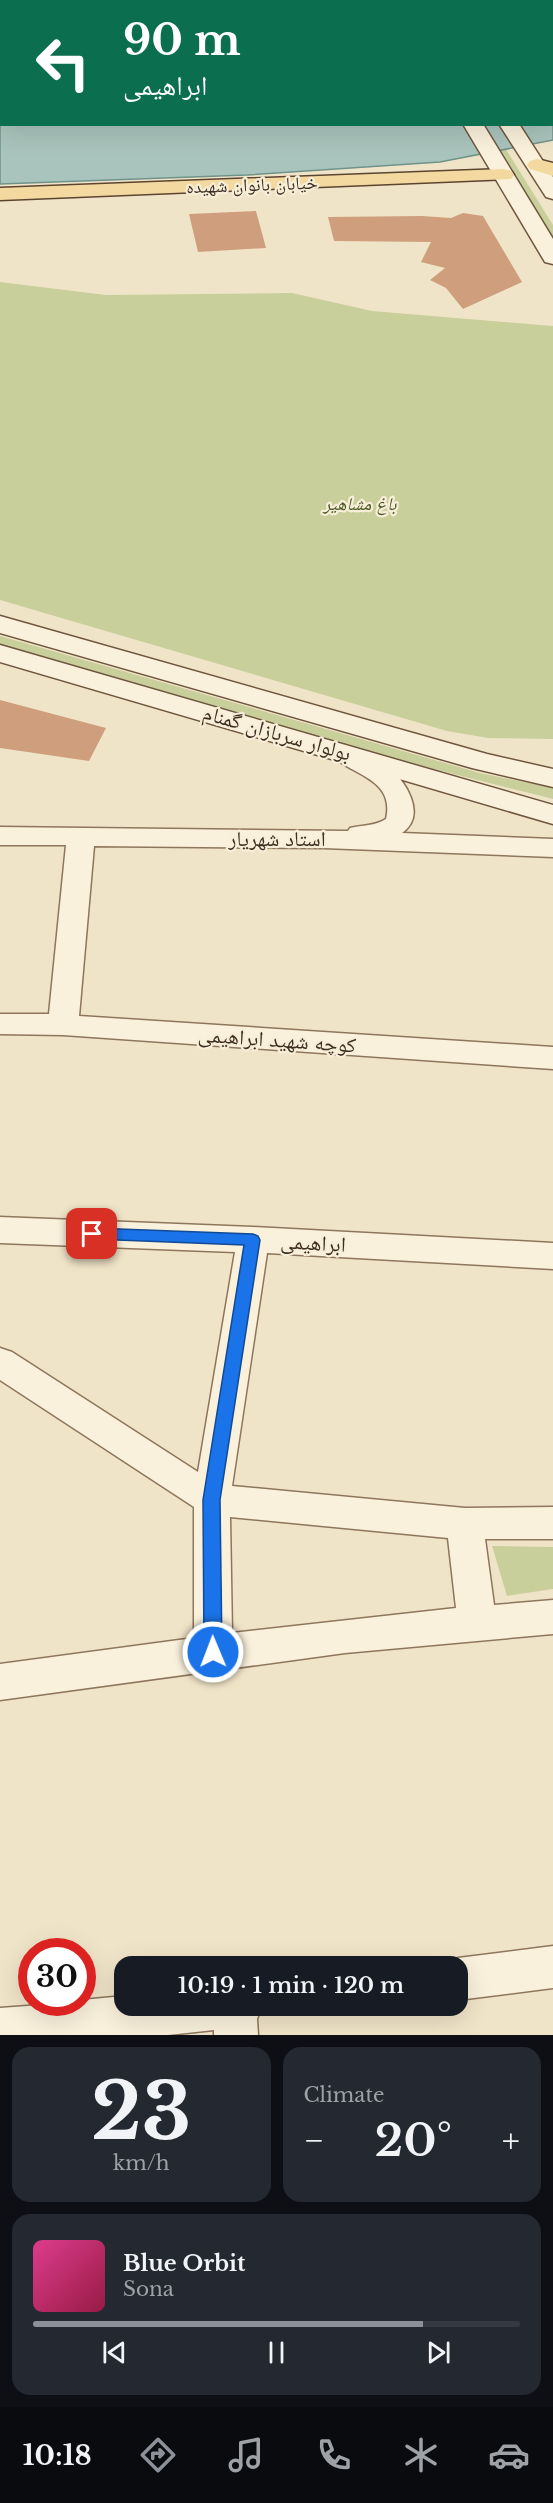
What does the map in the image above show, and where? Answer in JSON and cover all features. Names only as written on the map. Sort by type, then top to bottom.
[{"type":"main road","points":[[474,126],[553,257]]},
{"type":"main road","points":[[511,126],[539,162],[553,192]]},
{"type":"main road","name":"خیابان بانوان شهیده","points":[[0,194],[504,175]]},
{"type":"main road","name":"بولوار سربازان گمنام","points":[[0,624],[482,762],[553,778]]},
{"type":"main road","name":"بولوار سربازان گمنام","points":[[0,653],[553,815]]},
{"type":"street","points":[[324,839],[390,830],[399,815],[399,798],[384,777],[344,753]]},
{"type":"street","name":"استاد شهریار","points":[[0,836],[324,839],[553,848]]},
{"type":"street","points":[[63,1025],[81,838]]},
{"type":"street","name":"کوچه شهید ابراهیمی","points":[[0,1024],[63,1025],[553,1058]]},
{"type":"street","name":"ابراهیمی","points":[[0,1230],[253,1240],[553,1256]]},
{"type":"street","points":[[213,1652],[212,1500],[253,1240]]},
{"type":"street","points":[[0,1362],[212,1500],[465,1524],[553,1524]]},
{"type":"street","points":[[465,1524],[477,1623]]},
{"type":"street","points":[[0,1682],[213,1652],[477,1623],[553,1617]]},
{"type":"street","points":[[468,1977],[553,1967]]},
{"type":"street","points":[[0,2030],[137,2016]]},
{"type":"street","points":[[235,2016],[236,2035]]},
{"type":"green space","points":[[484,126],[492,126],[553,225],[553,244]]},
{"type":"green space","name":"باغ مشاهیر","points":[[0,282],[106,295],[292,293],[372,311],[553,326],[553,739],[488,738],[447,731],[0,600]]},
{"type":"green space","points":[[0,636],[480,773],[553,788],[553,799],[382,756],[0,645]]},
{"type":"green space","points":[[492,1546],[553,1547],[553,1589],[507,1596]]},
{"type":"water","points":[[0,126],[553,126],[553,140],[440,162],[247,175],[0,184]]},
{"type":"building","points":[[256,211],[266,248],[198,252],[189,214]]},
{"type":"building","points":[[463,213],[483,216],[522,282],[463,309],[446,288],[430,280],[445,268],[421,262],[431,242],[334,241],[328,217],[451,218]]},
{"type":"building","points":[[0,700],[106,728],[89,761],[0,748]]},
{"type":"route","points":[[92,1234],[253,1240],[212,1500],[213,1652]]}]
